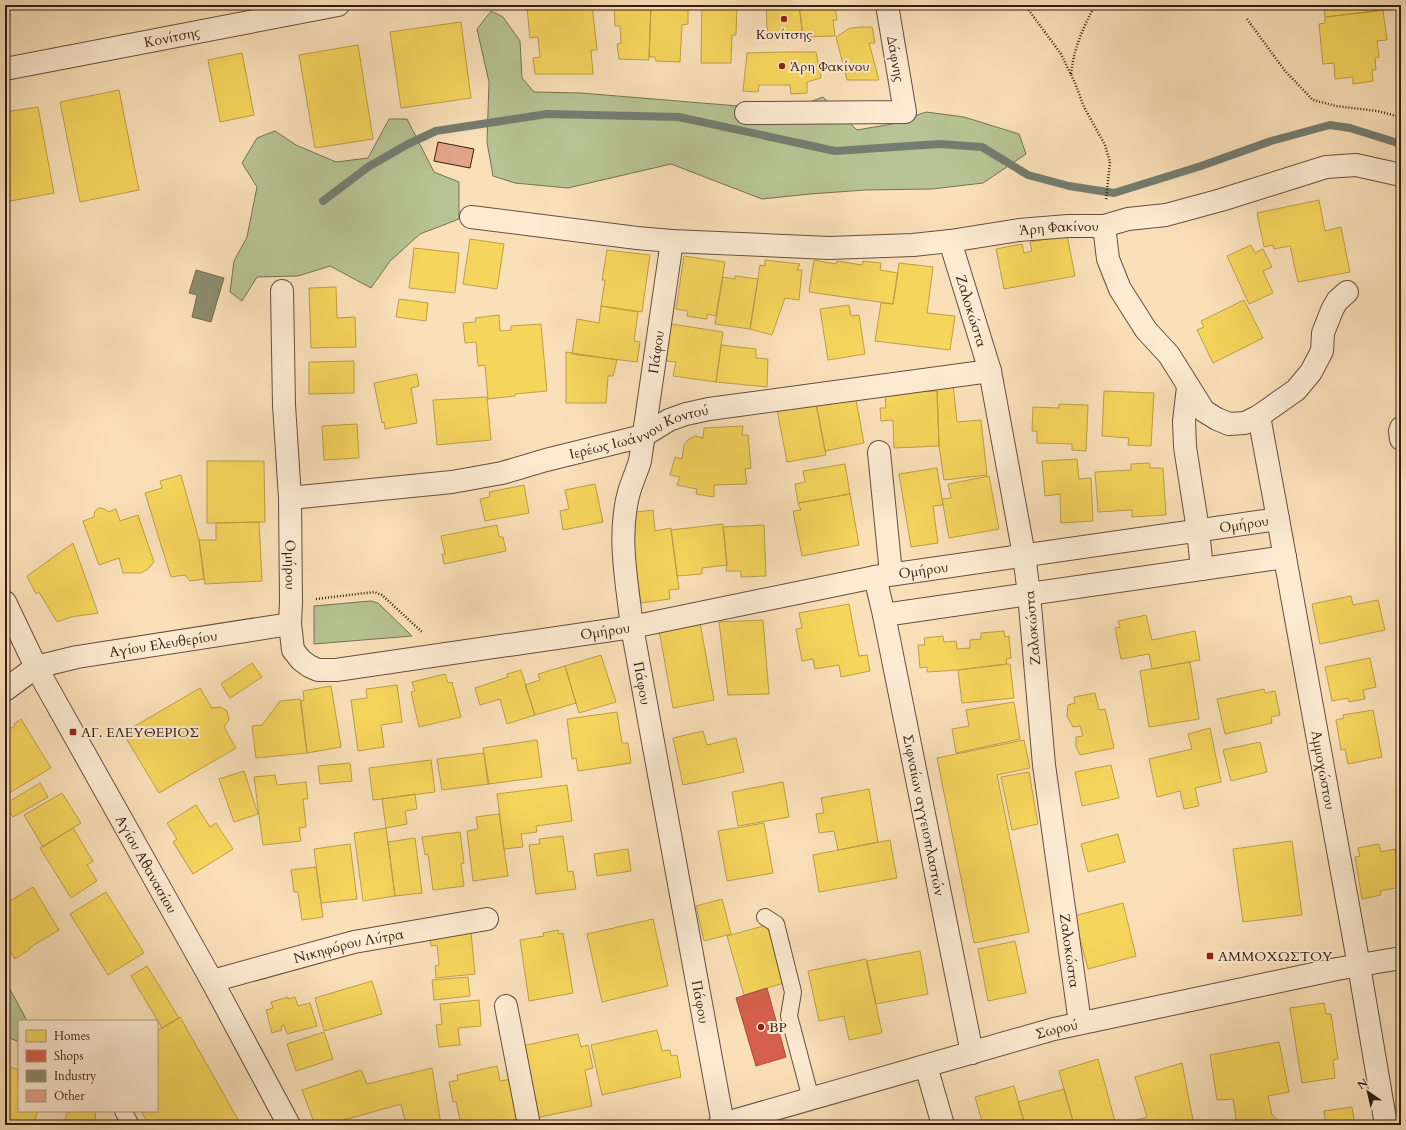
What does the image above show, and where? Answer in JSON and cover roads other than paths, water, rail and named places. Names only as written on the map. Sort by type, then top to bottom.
[{"type":"street","name":"Κονίτσης","points":[[5,69],[338,5]]},
{"type":"street","name":"Δάφνης","points":[[746,113],[905,112],[887,5]]},
{"type":"street","name":"Άρη Φακίνου","points":[[471,217],[616,236],[672,241],[829,248],[913,245],[1019,230],[1068,226],[1104,226],[1128,219],[1173,213],[1221,200],[1326,167],[1356,165],[1401,175]]},
{"type":"street","points":[[1104,226],[1108,259],[1120,289],[1146,330],[1169,355],[1204,411],[1229,424],[1245,423],[1260,416],[1296,390],[1311,372],[1322,351],[1323,333],[1332,310],[1337,301],[1347,292]]},
{"type":"street","name":"Ζαλοκώστα","points":[[950,240],[990,371],[1024,555],[1029,594],[1044,765],[1080,1023]]},
{"type":"street","name":"Πάφου","points":[[672,241],[640,460],[629,493],[623,531],[624,561],[632,626],[721,1124]]},
{"type":"street","name":"Ομήρου","points":[[282,291],[284,405],[290,498],[290,624],[293,650],[301,660],[318,670],[336,670],[632,626],[883,576],[1278,518]]},
{"type":"street","name":"Ιερέως Ιωάννου Κοντού","points":[[290,498],[452,482],[502,473],[546,460],[643,436],[669,420],[686,414],[709,409],[990,371]]},
{"type":"street","points":[[1188,387],[1184,421],[1185,447],[1198,530],[1202,569]]},
{"type":"street","name":"Αμμοχώστου","points":[[1260,416],[1359,966],[1386,1125]]},
{"type":"street","points":[[1401,428],[1401,439]]},
{"type":"street","name":"Σιφναίων αγγειοπλαστών","points":[[879,452],[884,615],[972,1053]]},
{"type":"street","points":[[884,615],[1285,557]]},
{"type":"street","name":"Αγίου Αθανασίου","points":[[5,602],[36,667],[212,980],[289,1125]]},
{"type":"street","name":"Αγίου Ελευθερίου","points":[[36,667],[77,658],[290,624]]},
{"type":"street","points":[[5,690],[36,667]]},
{"type":"street","name":"Νικηφόρου Λύτρα","points":[[212,980],[354,942],[487,919]]},
{"type":"street","name":"Σωρού","points":[[721,1124],[972,1053],[1012,1040],[1080,1023],[1337,969],[1401,958]]},
{"type":"street","points":[[506,1006],[529,1125]]},
{"type":"street","points":[[926,1066],[943,1125]]},
{"type":"lane","points":[[765,917],[776,924],[793,992],[789,1016],[811,1099]]},
{"type":"lane","points":[[124,1112],[131,1125]]},
{"type":"waterway","points":[[323,201],[368,167],[408,144],[436,131],[547,114],[679,117],[835,151],[939,144],[982,147],[1028,175],[1069,186],[1114,193],[1201,166],[1271,141],[1330,125],[1350,128],[1401,144]]},
{"type":"place","name":"Κονίτσης","points":[[784,19]]},
{"type":"place","name":"Άρη Φακίνου","points":[[782,66]]},
{"type":"place","name":"ΑΓ. ΕΛΕΥΘΕΡΙΟΣ","points":[[73,732]]},
{"type":"place","name":"ΑΜΜΟΧΩΣΤΟΥ","points":[[1210,956]]},
{"type":"place","name":"BP","points":[[761,1027]]}]
